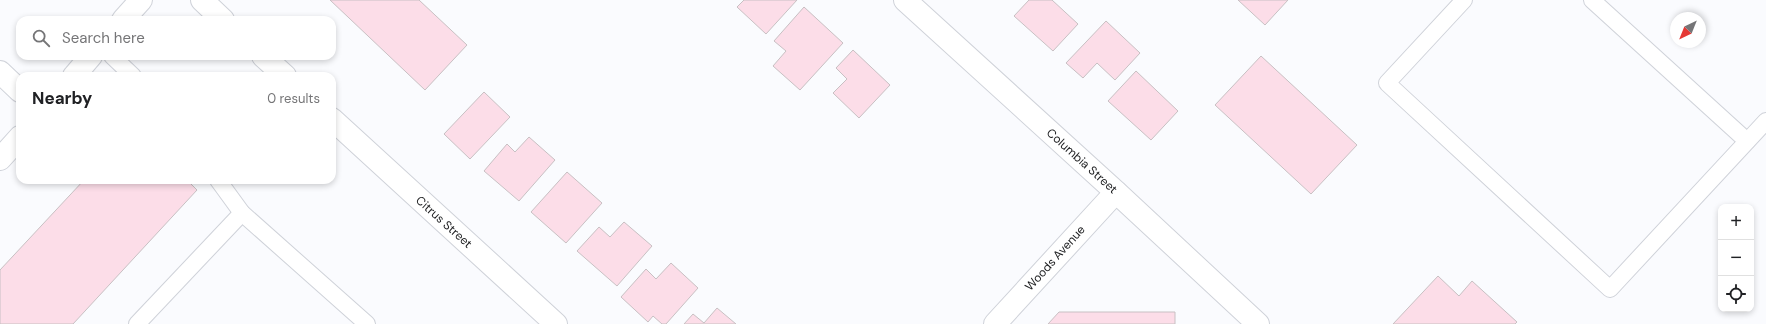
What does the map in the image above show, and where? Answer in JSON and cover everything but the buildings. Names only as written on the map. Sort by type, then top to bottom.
[{"type":"street","points":[[127,16],[141,0]]},
{"type":"street","points":[[202,0],[219,16]]},
{"type":"street","name":"Columbia Street","points":[[905,0],[1116,192],[1258,324]]},
{"type":"street","points":[[77,72],[88,60]]},
{"type":"street","points":[[267,60],[281,72]]},
{"type":"street","points":[[0,72],[16,87]]},
{"type":"street","name":"Citrus Street","points":[[336,123],[556,324]]},
{"type":"street","points":[[0,159],[16,141]]},
{"type":"street","name":"Woods Avenue","points":[[995,324],[1116,192]]},
{"type":"lane","points":[[1464,0],[1387,83],[1610,289],[1766,121]]},
{"type":"lane","points":[[1592,0],[1748,141]]},
{"type":"lane","points":[[116,60],[129,72]]},
{"type":"lane","points":[[221,184],[242,213],[367,324]]},
{"type":"lane","points":[[137,324],[242,213]]}]
